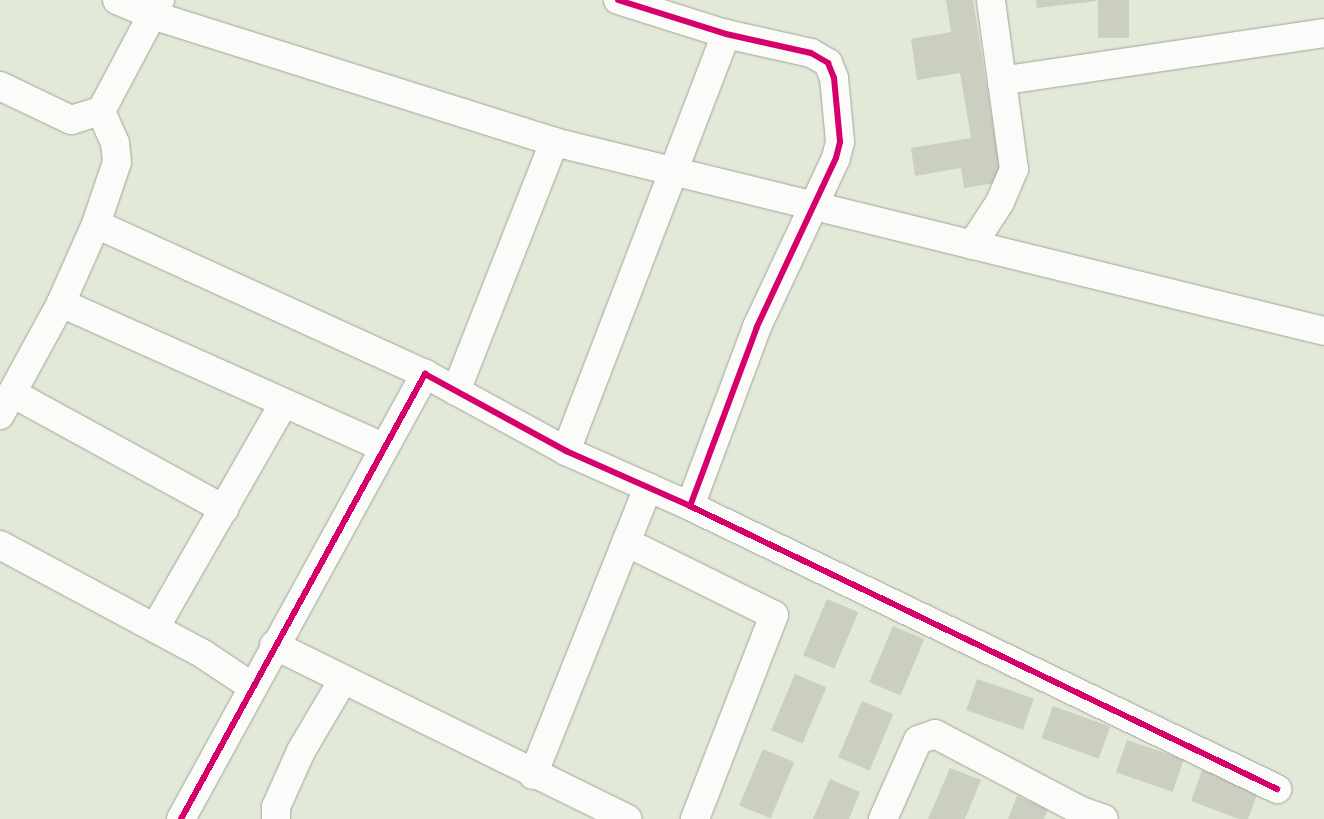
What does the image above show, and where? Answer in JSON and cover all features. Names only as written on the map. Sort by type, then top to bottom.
[{"type":"street","points":[[118,0],[156,8],[554,142],[1324,331]]},
{"type":"street","points":[[618,0],[726,34],[811,53],[828,64],[834,78],[840,142],[813,206],[757,327],[690,506]]},
{"type":"street","points":[[972,245],[1000,202],[1014,170],[991,0]]},
{"type":"street","points":[[1,88],[71,120],[101,111],[156,8]]},
{"type":"street","points":[[1002,83],[1013,78],[1324,33]]},
{"type":"street","points":[[566,451],[726,34]]},
{"type":"street","points":[[101,111],[115,143],[118,162],[96,224],[61,303],[6,404],[224,509]]},
{"type":"street","points":[[456,391],[554,142]]},
{"type":"street","points":[[96,224],[425,374],[566,451],[690,506],[1277,789]]},
{"type":"street","points":[[61,303],[383,447]]},
{"type":"street","points":[[181,819],[251,686],[425,374]]},
{"type":"street","points":[[155,628],[284,402]]},
{"type":"street","points":[[534,775],[648,487]]},
{"type":"street","points":[[626,542],[774,615],[695,819]]},
{"type":"street","points":[[0,545],[203,654],[251,686]]},
{"type":"street","points":[[274,645],[534,775],[627,819]]},
{"type":"street","points":[[276,819],[276,807],[302,751],[343,680]]},
{"type":"street","points":[[883,819],[918,740],[935,734],[1088,816]]},
{"type":"building","points":[[946,0],[973,0],[1002,182],[964,188],[961,168],[915,176],[911,148],[971,138],[960,73],[917,80],[911,39],[951,32]]},
{"type":"building","points":[[1036,0],[1097,0],[1097,1],[1037,8]]},
{"type":"building","points":[[1098,0],[1129,0],[1129,38],[1098,38]]},
{"type":"building","points":[[827,599],[858,612],[834,668],[803,655]]},
{"type":"building","points":[[893,626],[924,639],[900,695],[869,682]]},
{"type":"building","points":[[795,674],[826,687],[802,743],[771,730]]},
{"type":"building","points":[[977,679],[1034,699],[1023,730],[966,710]]},
{"type":"building","points":[[862,701],[893,714],[869,770],[838,757]]},
{"type":"building","points":[[1053,706],[1110,727],[1099,759],[1041,738]]},
{"type":"building","points":[[1127,740],[1184,760],[1173,792],[1116,772]]},
{"type":"building","points":[[763,749],[794,762],[770,818],[739,805]]},
{"type":"building","points":[[950,768],[981,780],[965,819],[928,819]]},
{"type":"building","points":[[1202,770],[1259,790],[1248,819],[1239,819],[1191,801]]},
{"type":"building","points":[[830,779],[860,792],[849,819],[813,819]]},
{"type":"building","points":[[1017,796],[1048,809],[1044,819],[1008,819]]},
{"type":"cycle path","points":[[618,0],[726,34],[811,53],[828,63],[834,78],[840,142],[836,158],[757,327],[690,506]]},
{"type":"cycle path","points":[[181,819],[425,374],[566,451],[690,506],[1277,789]]}]
